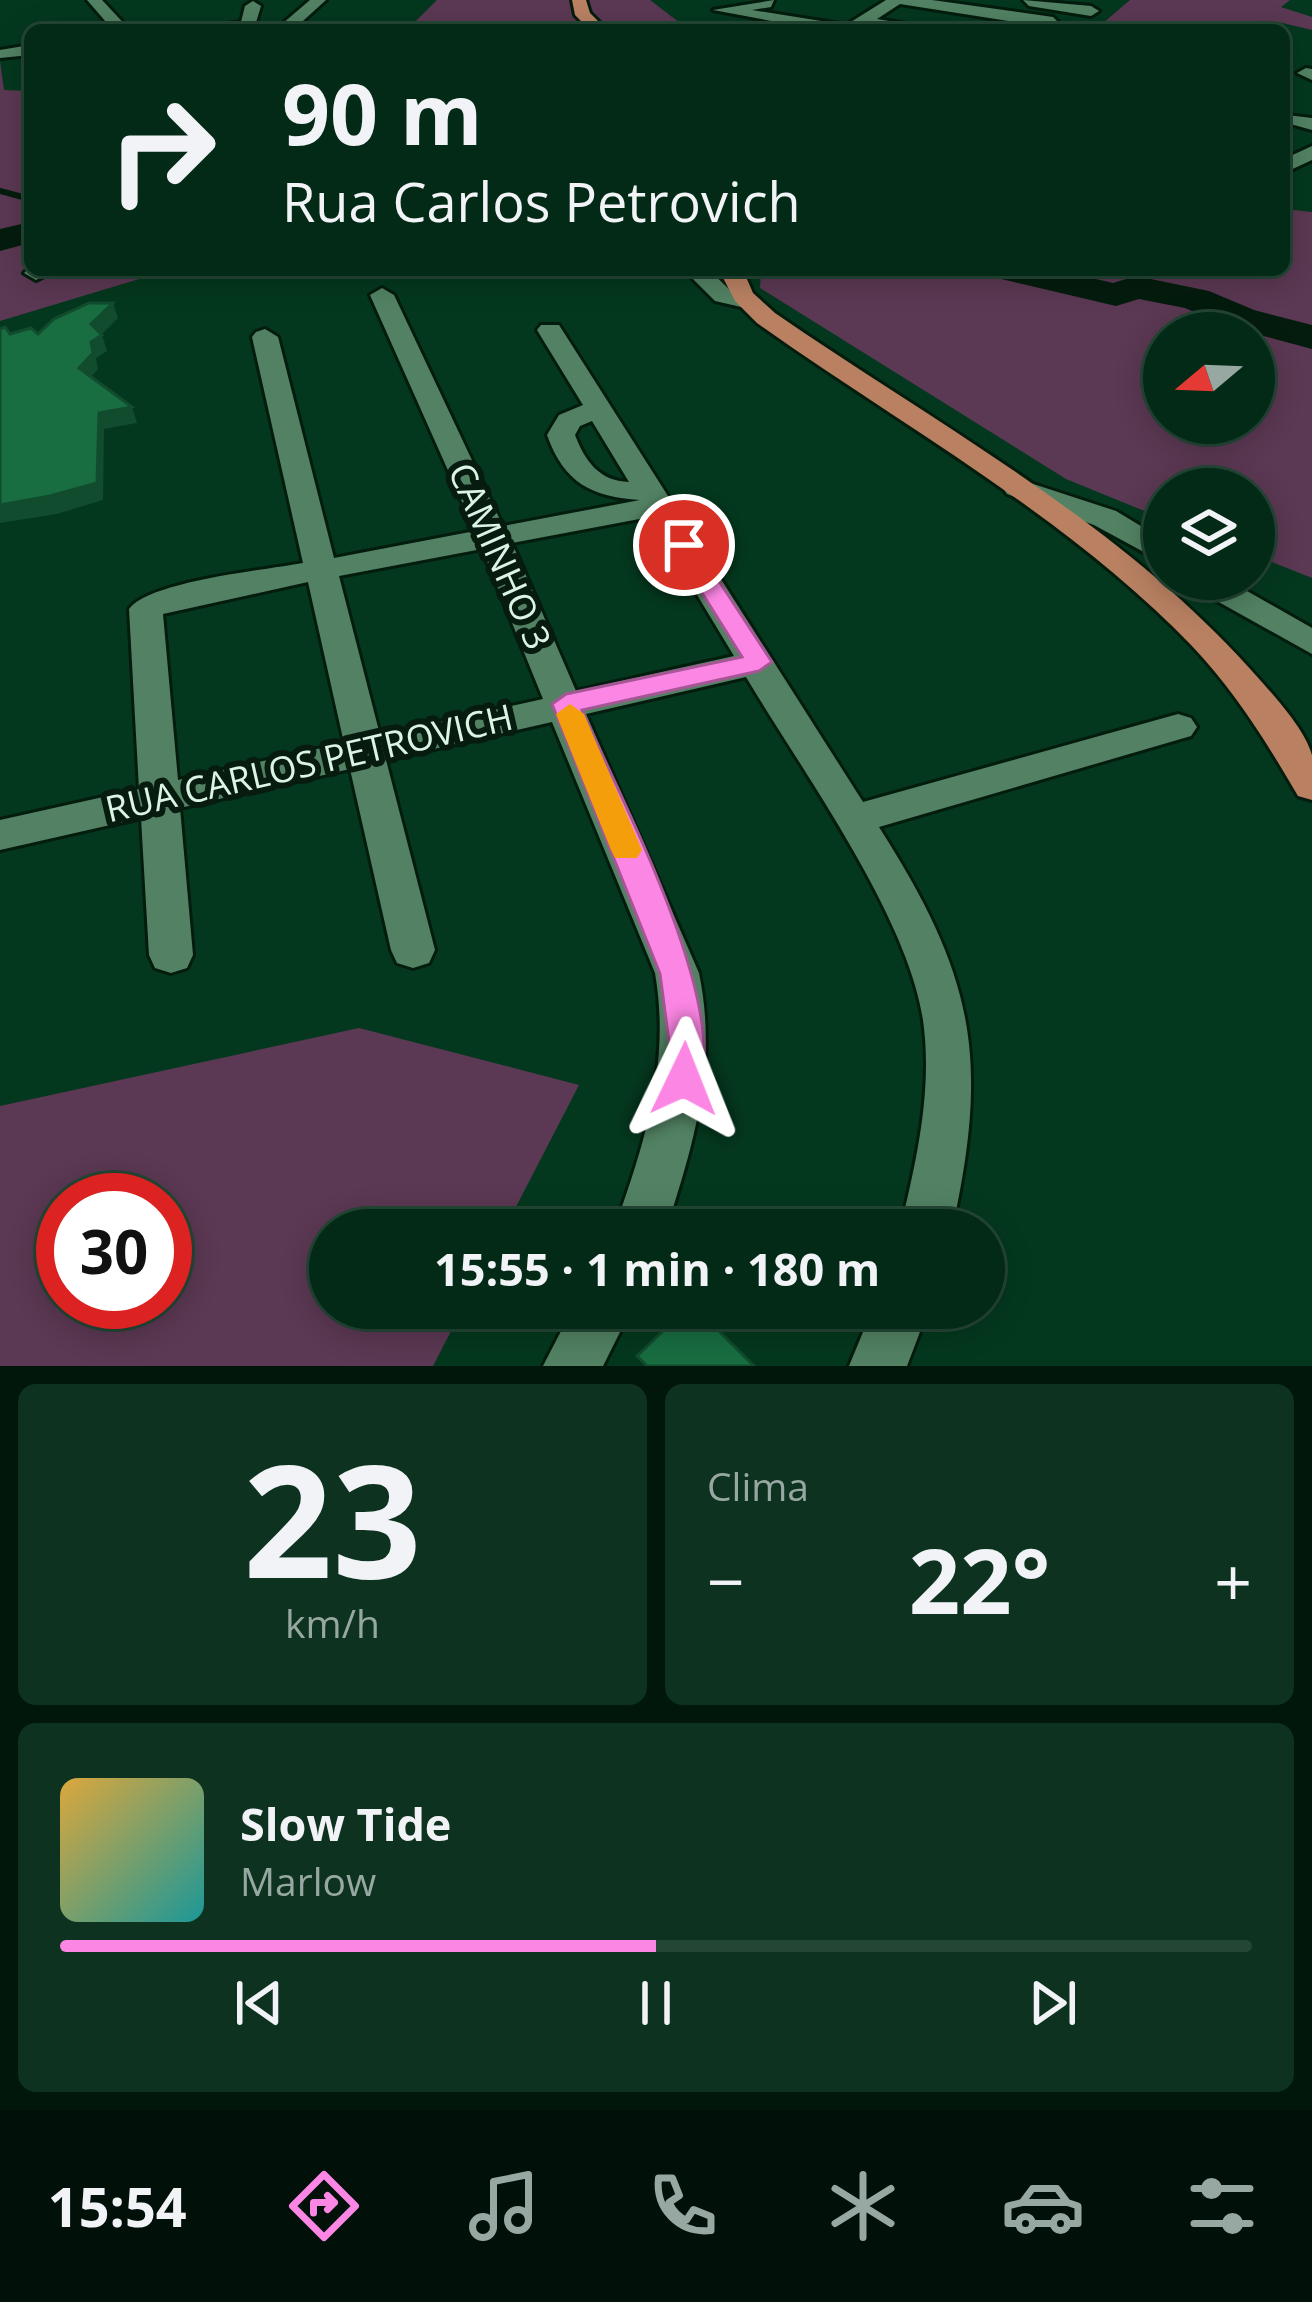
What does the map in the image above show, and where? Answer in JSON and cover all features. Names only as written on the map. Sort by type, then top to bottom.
[{"type":"main road","points":[[735,276],[750,302],[805,347],[1018,488],[1139,578],[1258,695],[1312,786]]},
{"type":"street","points":[[94,0],[116,24]]},
{"type":"street","points":[[291,24],[320,0]]},
{"type":"street","points":[[701,0],[721,10],[833,24]]},
{"type":"street","points":[[721,10],[766,4],[767,0]]},
{"type":"street","points":[[859,24],[898,0],[1041,24]]},
{"type":"street","points":[[1017,0],[1091,11]]},
{"type":"street","points":[[248,24],[253,6]]},
{"type":"street","points":[[787,20],[805,10]]},
{"type":"street","points":[[3,54],[24,51]]},
{"type":"street","points":[[702,276],[723,296],[750,302]]},
{"type":"street","name":"CAMINHO 3","points":[[382,295],[566,704],[677,974],[688,1049],[678,1112],[647,1209]]},
{"type":"street","points":[[550,329],[907,907],[945,1014],[951,1092],[931,1209]]},
{"type":"street","points":[[265,337],[412,950]]},
{"type":"street","points":[[599,408],[569,421],[561,435],[582,476],[603,490],[654,498]]},
{"type":"street","points":[[1018,488],[1105,518],[1143,541]]},
{"type":"street","points":[[171,956],[143,617],[153,603],[493,537],[654,498]]},
{"type":"street","points":[[1238,600],[1312,644]]},
{"type":"street","name":"RUA CARLOS PETROVICH","points":[[0,835],[759,662]]},
{"type":"street","points":[[856,819],[1178,728]]},
{"type":"street","points":[[572,1366],[592,1329]]},
{"type":"street","points":[[878,1366],[893,1329]]},
{"type":"shaded area","points":[[437,0],[650,0],[681,24],[413,24]]},
{"type":"shaded area","points":[[1130,0],[1290,0],[1281,7],[1312,17],[1312,30],[1278,22],[1102,24]]},
{"type":"shaded area","points":[[0,61],[4,90],[24,91],[24,276],[149,276],[0,321]]},
{"type":"shaded area","points":[[1290,210],[1312,212],[1312,578],[1275,563],[1275,468],[1143,468],[1143,510],[1066,479],[760,288],[761,276],[1290,276]]},
{"type":"shaded area","points":[[359,1028],[579,1085],[515,1209],[309,1209],[309,1329],[452,1329],[433,1366],[0,1366],[0,1106]]},
{"type":"building","points":[[89,303],[113,303],[91,324],[102,335],[91,342],[93,353],[79,368],[132,407],[99,413],[97,483],[0,505],[0,329],[5,327],[10,334],[31,328],[38,334],[54,319]]},
{"type":"building","points":[[665,1329],[717,1329],[754,1366],[647,1366],[637,1356]]},
{"type":"waterway","points":[[0,191],[24,197]]},
{"type":"waterway","points":[[0,240],[24,234]]},
{"type":"waterway","points":[[1035,276],[1116,295],[1136,287],[1196,299],[1240,318],[1312,337]]},
{"type":"slow traffic","points":[[570,714],[626,850]]},
{"type":"route","points":[[684,545],[759,662],[566,704],[677,974],[688,1049],[684,1079]]}]
